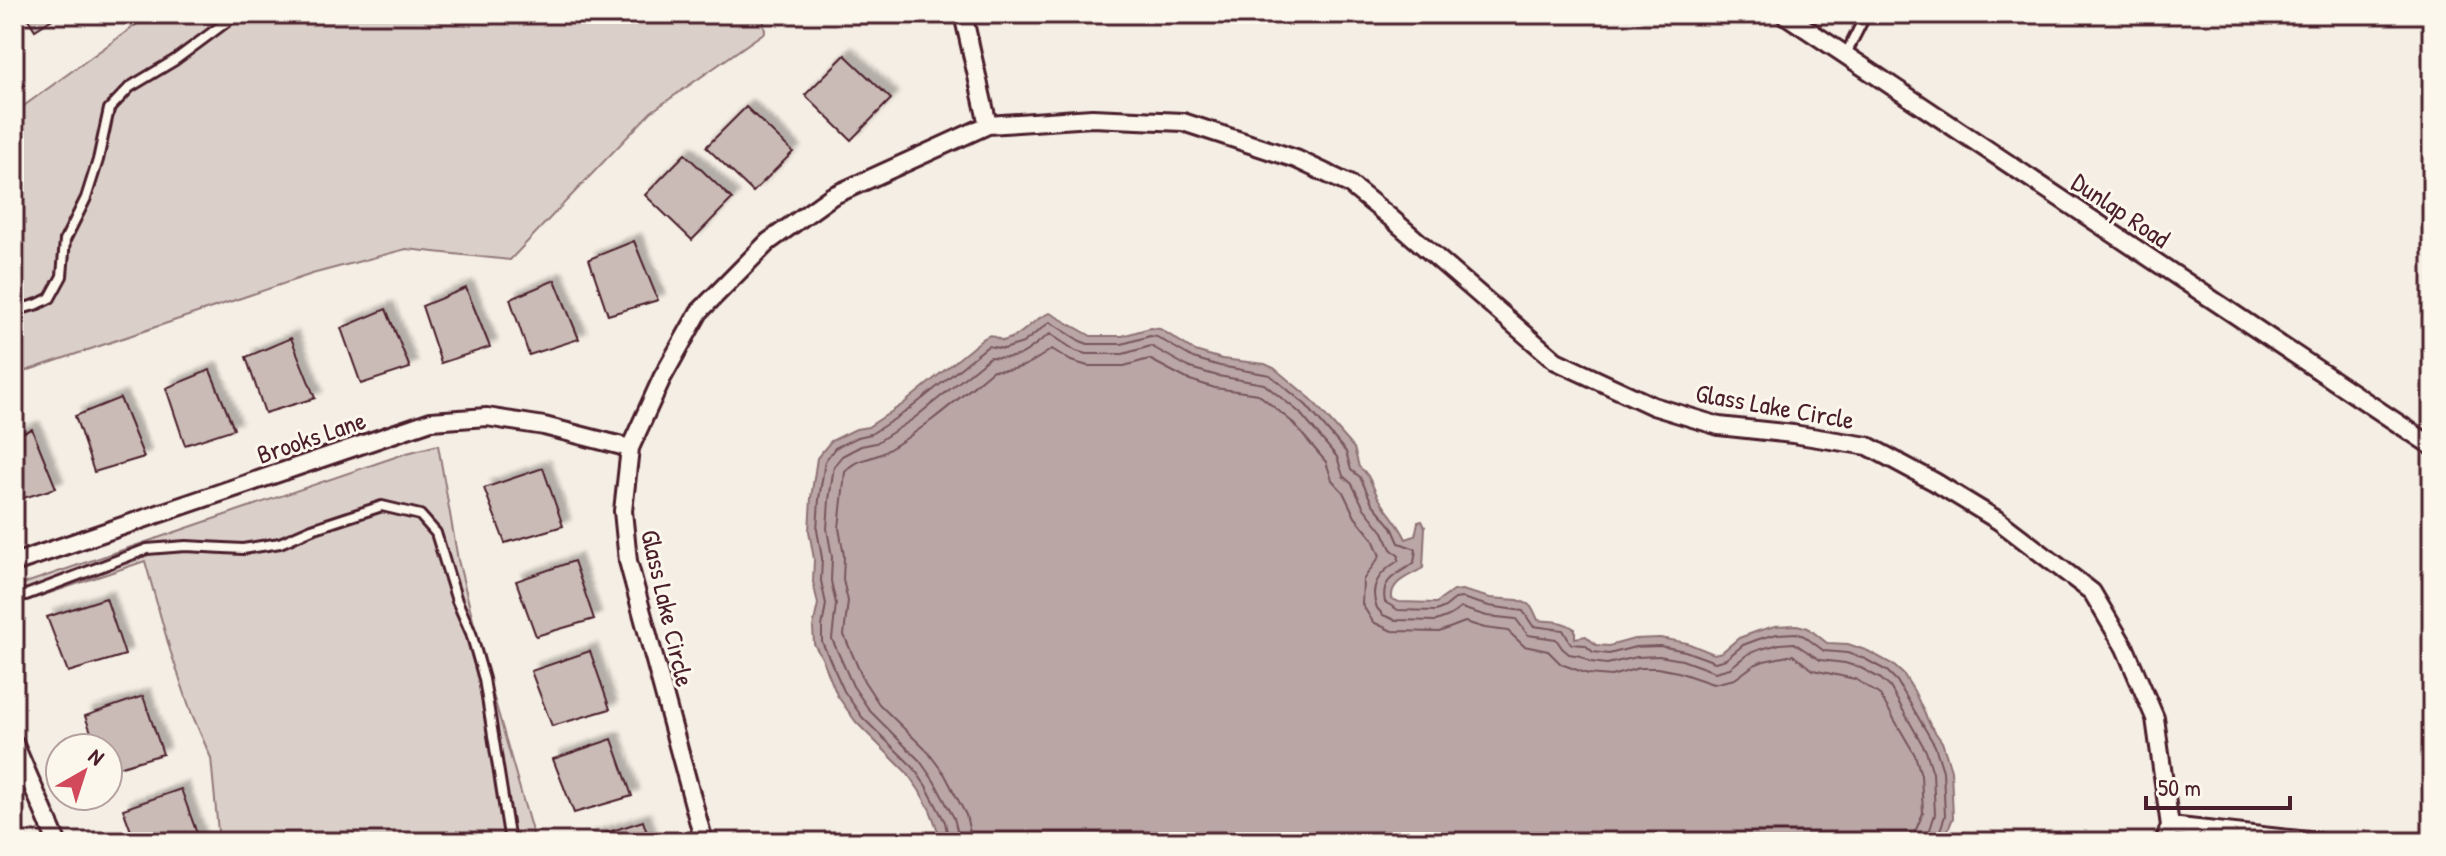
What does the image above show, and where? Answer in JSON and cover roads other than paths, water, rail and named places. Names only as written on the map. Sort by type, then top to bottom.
[{"type":"street","points":[[963,14],[988,125]]},
{"type":"street","name":"Dunlap Road","points":[[1784,14],[2432,446]]},
{"type":"street","name":"Glass Lake Circle","points":[[704,842],[628,561],[623,511],[630,448],[662,378],[699,312],[768,242],[832,196],[988,125],[1092,118],[1183,122],[1296,159],[1349,184],[1556,361],[1653,406],[1719,426],[1868,446],[1999,521],[2092,592],[2125,648],[2155,718],[2167,834]]},
{"type":"street","name":"Brooks Lane","points":[[14,563],[431,421],[487,417],[544,426],[630,448]]},
{"type":"street","points":[[14,743],[57,842]]},
{"type":"street","points":[[2167,834],[2318,842]]},
{"type":"lane","points":[[14,311],[50,298],[62,276],[65,240],[86,198],[109,109],[130,87],[175,60],[237,14]]},
{"type":"lane","points":[[1845,55],[1866,14]]},
{"type":"lane","points":[[14,588],[19,594],[26,595],[147,549],[186,546],[243,549],[280,543],[382,506],[420,515],[436,533],[484,679],[510,842]]},
{"type":"water","points":[[1050,313],[1091,336],[1122,336],[1150,328],[1160,329],[1195,351],[1274,368],[1311,399],[1354,448],[1359,467],[1406,539],[1415,536],[1418,522],[1422,521],[1425,527],[1423,568],[1394,588],[1392,599],[1399,602],[1436,603],[1453,591],[1462,590],[1528,604],[1538,620],[1566,624],[1575,629],[1575,638],[1586,636],[1596,645],[1609,646],[1634,639],[1660,638],[1687,643],[1714,654],[1722,652],[1739,638],[1758,631],[1797,625],[1808,628],[1827,643],[1848,644],[1892,664],[1914,691],[1942,742],[1951,770],[1953,818],[1943,842],[942,842],[919,790],[907,773],[856,722],[837,695],[814,644],[813,627],[818,604],[809,531],[817,458],[831,441],[868,427],[903,404],[984,338],[990,335],[1003,341],[1011,338]]}]
